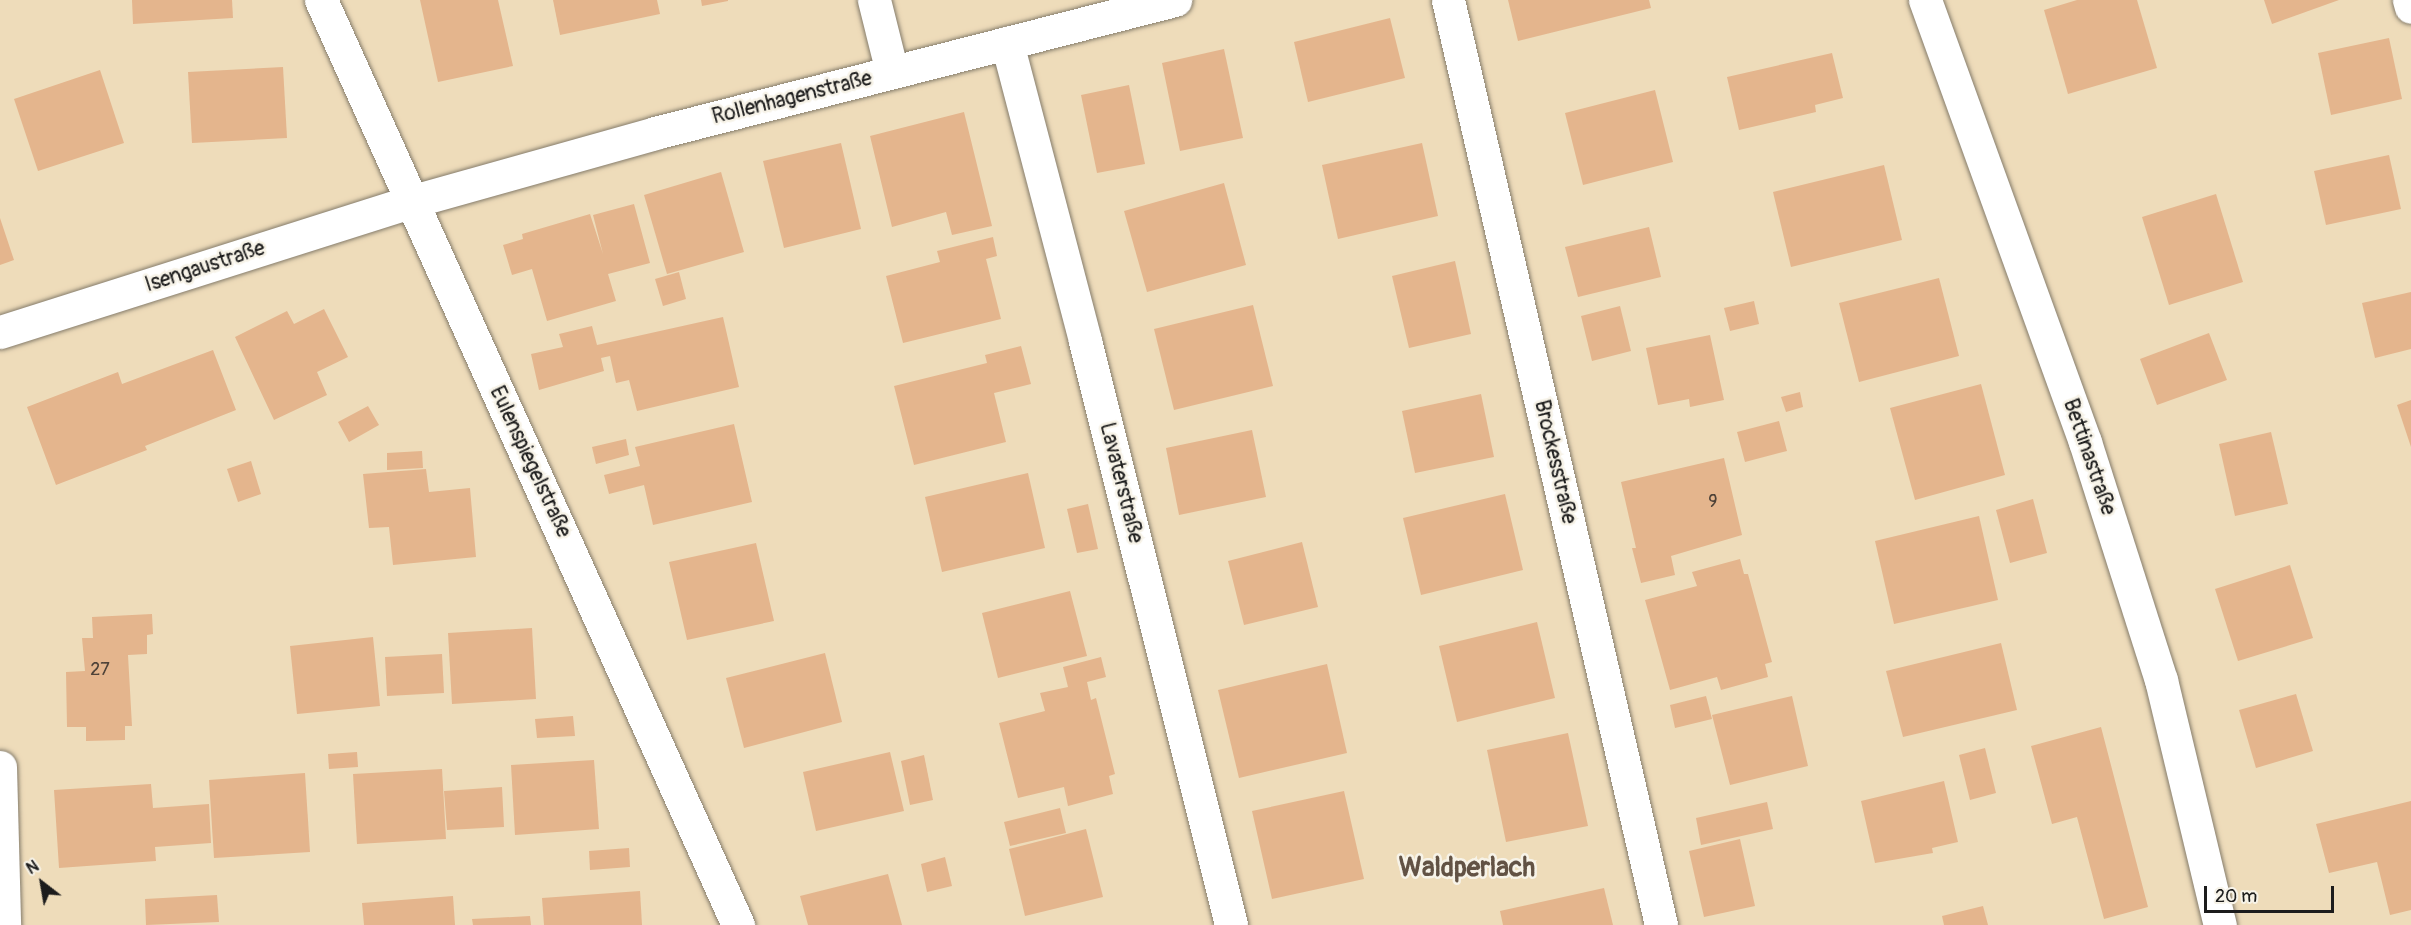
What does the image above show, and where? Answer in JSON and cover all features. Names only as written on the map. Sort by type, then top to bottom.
[{"type":"street","name":"Eulenspiegelstraße","points":[[321,0],[410,202],[738,925]]},
{"type":"street","points":[[874,0],[892,72]]},
{"type":"street","name":"Rollenhagenstraße","points":[[410,202],[655,133],[1175,0]]},
{"type":"street","name":"Brockesstraße","points":[[1448,0],[1661,925]]},
{"type":"street","name":"Bettinastraße","points":[[1925,0],[2085,442],[2118,544],[2161,680],[2220,925]]},
{"type":"street","points":[[2409,0],[2411,7]]},
{"type":"street","name":"Lavaterstraße","points":[[1007,43],[1085,341],[1231,925]]},
{"type":"street","name":"Isengaustraße","points":[[0,332],[410,202]]},
{"type":"street","points":[[0,766],[4,925]]},
{"type":"building","points":[[132,0],[232,0],[233,18],[133,24]]},
{"type":"building","points":[[420,0],[498,0],[513,66],[438,82]]},
{"type":"building","points":[[553,0],[657,0],[660,14],[560,35]]},
{"type":"building","points":[[701,0],[728,0],[728,1],[702,6]]},
{"type":"building","points":[[1508,0],[1649,0],[1651,8],[1518,41]]},
{"type":"building","points":[[2077,0],[2137,0],[2157,68],[2068,94],[2044,10]]},
{"type":"building","points":[[2264,0],[2339,0],[2272,24]]},
{"type":"building","points":[[1390,18],[1405,78],[1308,102],[1294,42]]},
{"type":"building","points":[[2389,38],[2402,99],[2331,115],[2318,53]]},
{"type":"building","points":[[1224,49],[1243,138],[1180,151],[1162,63]]},
{"type":"building","points":[[1832,53],[1843,98],[1815,105],[1816,112],[1739,130],[1727,77]]},
{"type":"building","points":[[283,67],[287,138],[192,143],[188,72]]},
{"type":"building","points":[[100,70],[124,143],[38,171],[14,99]]},
{"type":"building","points":[[1129,85],[1145,164],[1097,173],[1081,95]]},
{"type":"building","points":[[1655,90],[1673,162],[1583,185],[1565,113]]},
{"type":"building","points":[[964,112],[992,226],[952,235],[946,212],[892,227],[870,136]]},
{"type":"building","points":[[841,143],[861,229],[784,248],[763,161]]},
{"type":"building","points":[[1422,143],[1438,216],[1338,239],[1322,165]]},
{"type":"building","points":[[2389,155],[2401,209],[2326,225],[2314,171]]},
{"type":"building","points":[[1884,165],[1902,240],[1791,267],[1773,192]]},
{"type":"building","points":[[721,172],[744,252],[667,274],[644,195]]},
{"type":"building","points":[[1224,183],[1246,265],[1147,292],[1124,211]]},
{"type":"building","points":[[2216,194],[2243,282],[2169,305],[2142,217]]},
{"type":"building","points":[[634,204],[650,263],[608,274],[616,301],[547,321],[532,269],[512,275],[503,245],[523,239],[522,234],[590,214],[603,254],[593,215]]},
{"type":"building","points":[[0,218],[14,260],[0,265]]},
{"type":"building","points":[[1649,227],[1661,277],[1578,297],[1565,247]]},
{"type":"building","points":[[993,237],[997,256],[986,259],[1001,319],[903,343],[886,276],[940,262],[937,251]]},
{"type":"building","points":[[1455,261],[1471,334],[1409,348],[1392,276]]},
{"type":"building","points":[[679,272],[686,299],[663,306],[655,279]]},
{"type":"building","points":[[1939,278],[1959,356],[1859,382],[1839,303]]},
{"type":"building","points":[[2411,292],[2411,349],[2375,358],[2362,303]]},
{"type":"building","points":[[1754,301],[1759,324],[1730,331],[1724,308]]},
{"type":"building","points":[[1253,305],[1273,386],[1174,410],[1154,329]]},
{"type":"building","points":[[1620,306],[1631,351],[1592,361],[1581,316]]},
{"type":"building","points":[[324,309],[348,357],[317,372],[327,395],[274,420],[235,337],[287,311],[294,324]]},
{"type":"building","points":[[723,317],[739,387],[637,411],[629,380],[616,383],[610,356],[601,358],[604,371],[539,390],[531,354],[563,347],[559,334],[592,326],[597,345]]},
{"type":"building","points":[[2209,333],[2227,380],[2157,405],[2140,359]]},
{"type":"building","points":[[1710,335],[1724,400],[1690,407],[1689,399],[1658,405],[1646,348]]},
{"type":"building","points":[[1021,346],[1031,384],[994,393],[1006,442],[914,465],[894,386],[987,363],[985,355]]},
{"type":"building","points":[[213,350],[236,410],[145,446],[147,450],[56,485],[27,407],[118,372],[122,384]]},
{"type":"building","points":[[1981,384],[2005,475],[1915,500],[1890,408]]},
{"type":"building","points":[[1800,392],[1803,407],[1786,412],[1781,397]]},
{"type":"building","points":[[1481,394],[1494,457],[1415,473],[1402,411]]},
{"type":"building","points":[[2411,400],[2411,447],[2397,405]]},
{"type":"building","points":[[368,406],[379,425],[349,442],[338,422]]},
{"type":"building","points":[[1779,421],[1787,451],[1745,462],[1737,432]]},
{"type":"building","points":[[734,424],[752,502],[653,525],[644,485],[609,494],[604,475],[640,466],[635,447]]},
{"type":"building","points":[[1252,430],[1266,497],[1179,515],[1166,448]]},
{"type":"building","points":[[2271,432],[2288,504],[2235,516],[2219,444]]},
{"type":"building","points":[[626,439],[629,455],[596,464],[592,447]]},
{"type":"building","points":[[422,451],[423,468],[387,470],[387,453]]},
{"type":"building","points":[[1724,458],[1742,535],[1671,556],[1675,575],[1641,583],[1632,548],[1636,548],[1621,482]]},
{"type":"building","points":[[251,461],[261,494],[238,502],[227,469]]},
{"type":"building","points":[[426,469],[429,492],[470,488],[476,557],[393,565],[389,527],[369,528],[363,474]]},
{"type":"building","points":[[1028,473],[1045,548],[942,572],[925,497]]},
{"type":"building","points":[[1505,494],[1523,570],[1421,595],[1403,518]]},
{"type":"building","points":[[2033,499],[2047,553],[2010,563],[1996,510]]},
{"type":"building","points":[[1088,504],[1098,549],[1077,553],[1067,509]]},
{"type":"building","points":[[1979,516],[1998,600],[1894,624],[1875,541]]},
{"type":"building","points":[[1302,542],[1318,607],[1244,625],[1228,561]]},
{"type":"building","points":[[756,543],[774,621],[687,640],[669,562]]},
{"type":"building","points":[[1740,559],[1744,574],[1748,574],[1772,662],[1765,664],[1768,677],[1721,690],[1717,677],[1670,690],[1645,600],[1697,586],[1692,572]]},
{"type":"building","points":[[2290,565],[2313,638],[2238,661],[2215,589]]},
{"type":"building","points":[[1070,591],[1087,656],[998,678],[982,613]]},
{"type":"building","points":[[152,614],[153,634],[147,635],[147,654],[128,655],[132,726],[125,726],[125,740],[86,741],[86,727],[67,727],[66,672],[85,671],[82,638],[93,638],[92,617]]},
{"type":"building","points":[[1537,622],[1555,698],[1457,722],[1439,646]]},
{"type":"building","points":[[532,628],[536,699],[452,704],[448,633]]},
{"type":"building","points":[[373,637],[380,706],[297,714],[290,646]]},
{"type":"building","points":[[2001,643],[2017,710],[1903,737],[1886,671]]},
{"type":"building","points":[[825,653],[842,722],[744,748],[726,678]]},
{"type":"building","points":[[442,654],[444,693],[387,696],[385,657]]},
{"type":"building","points":[[1101,657],[1106,677],[1087,682],[1091,700],[1096,698],[1115,774],[1109,776],[1113,794],[1068,806],[1064,787],[1018,798],[999,723],[1045,711],[1040,693],[1068,687],[1063,667]]},
{"type":"building","points":[[1327,664],[1347,753],[1239,778],[1218,690]]},
{"type":"building","points":[[2296,694],[2313,751],[2256,768],[2239,710]]},
{"type":"building","points":[[1706,696],[1712,719],[1675,728],[1670,705]]},
{"type":"building","points":[[1792,696],[1808,766],[1730,785],[1712,715]]},
{"type":"building","points":[[573,716],[575,736],[537,738],[535,719]]},
{"type":"building","points":[[2101,727],[2148,907],[2104,919],[2077,817],[2052,824],[2031,746]]},
{"type":"building","points":[[1568,733],[1588,826],[1506,842],[1487,750]]},
{"type":"building","points":[[1985,748],[1996,793],[1970,800],[1959,755]]},
{"type":"building","points":[[357,752],[358,767],[329,769],[328,754]]},
{"type":"building","points":[[890,752],[904,811],[816,831],[803,772]]},
{"type":"building","points":[[924,755],[933,800],[910,805],[901,761]]},
{"type":"building","points":[[594,760],[599,829],[515,835],[511,765]]},
{"type":"building","points":[[442,769],[446,839],[357,844],[353,774]]},
{"type":"building","points":[[305,773],[310,852],[214,858],[209,780]]},
{"type":"building","points":[[1944,781],[1958,842],[1932,848],[1933,853],[1875,863],[1861,801]]},
{"type":"building","points":[[151,784],[153,808],[209,804],[211,843],[155,847],[156,861],[59,868],[54,790]]},
{"type":"building","points":[[502,787],[504,827],[447,830],[444,791]]},
{"type":"building","points":[[1344,791],[1364,879],[1272,899],[1252,811]]},
{"type":"building","points":[[2411,801],[2411,910],[2390,915],[2377,862],[2329,873],[2316,824]]},
{"type":"building","points":[[1767,802],[1773,829],[1701,845],[1696,818]]},
{"type":"building","points":[[1060,808],[1066,833],[1010,846],[1004,822]]},
{"type":"building","points":[[1086,829],[1103,897],[1025,916],[1009,849]]},
{"type":"building","points":[[1740,839],[1755,906],[1704,917],[1689,851]]},
{"type":"building","points":[[629,848],[630,867],[590,870],[589,851]]},
{"type":"building","points":[[945,857],[952,886],[927,892],[921,864]]},
{"type":"building","points":[[888,874],[902,925],[808,925],[800,896]]},
{"type":"building","points":[[1604,888],[1613,925],[1503,925],[1500,911]]},
{"type":"building","points":[[640,891],[642,925],[544,925],[542,898]]},
{"type":"building","points":[[217,895],[219,922],[146,925],[145,899]]},
{"type":"building","points":[[453,896],[455,925],[364,925],[362,903]]},
{"type":"building","points":[[1983,906],[1988,925],[1944,925],[1942,916]]},
{"type":"building","points":[[530,916],[531,925],[473,925],[472,919]]},
{"type":"district","name":"Waldperlach","points":[[1467,868]]}]
